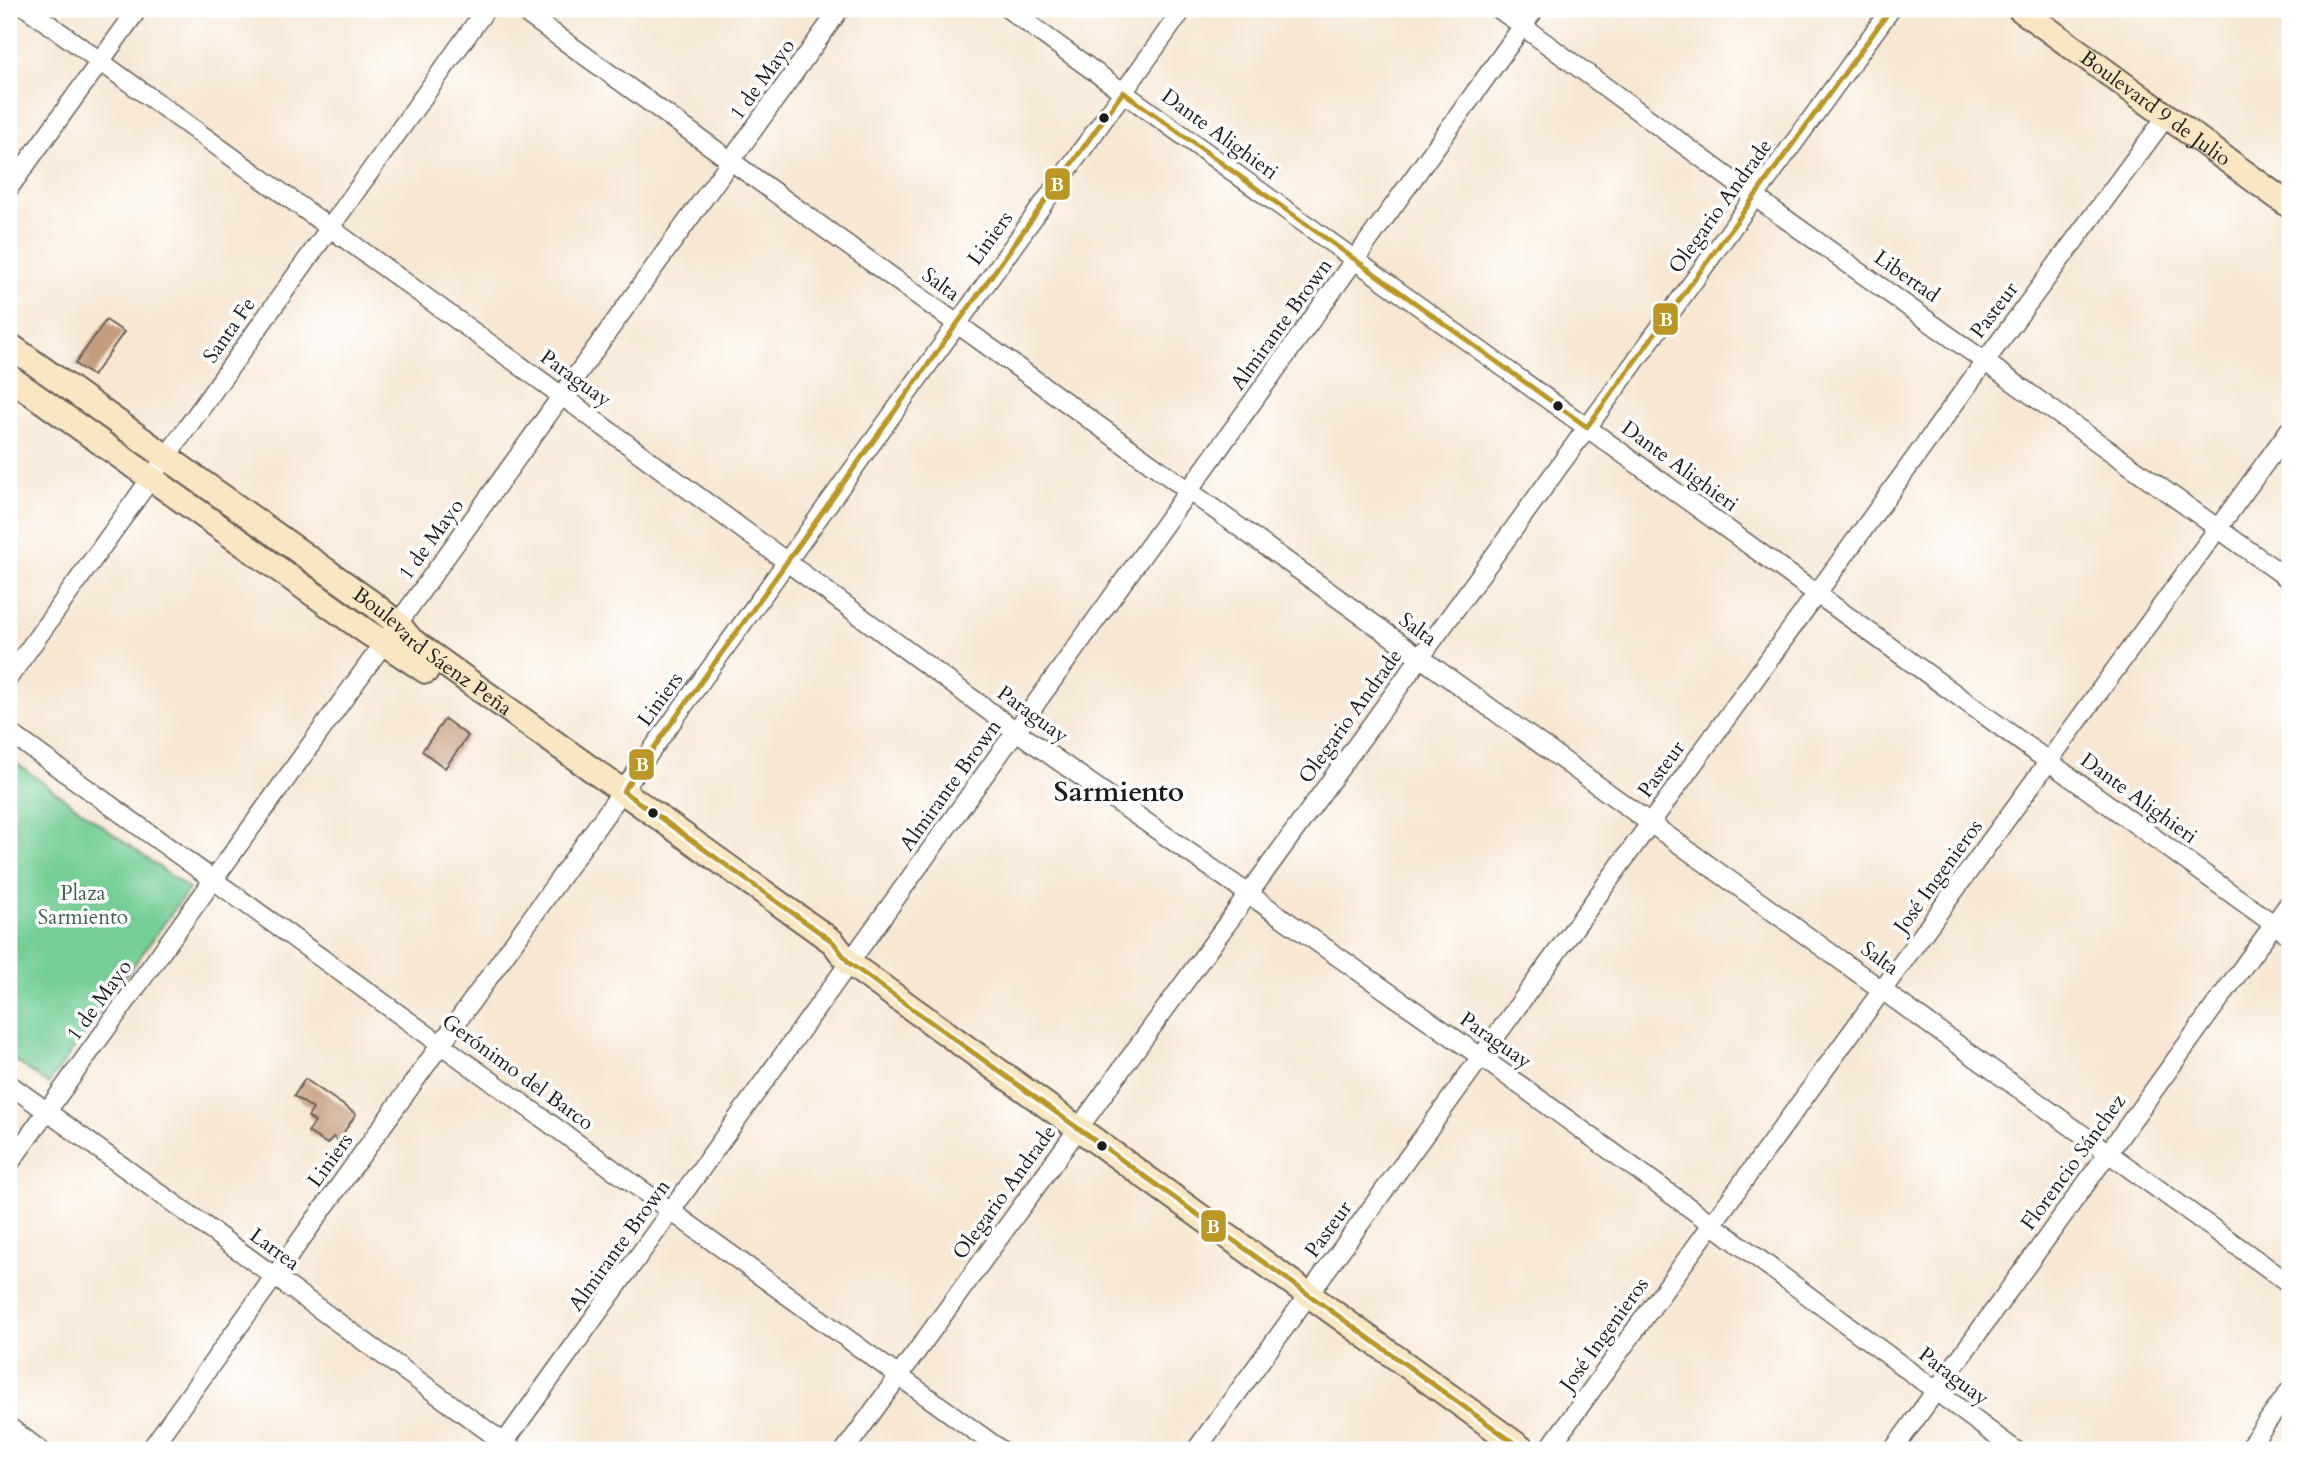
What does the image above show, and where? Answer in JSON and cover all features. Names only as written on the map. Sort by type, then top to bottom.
[{"type":"main road","name":"Boulevard 9 de Julio","points":[[2020,9],[2290,206]]},
{"type":"main road","name":"Boulevard Sáenz Peña","points":[[9,345],[167,457],[391,634]]},
{"type":"main road","name":"Boulevard Sáenz Peña","points":[[9,377],[151,478],[391,634],[411,640],[618,797],[833,942],[849,963],[1524,1450]]},
{"type":"street","name":"Paraguay","points":[[28,9],[562,396],[1016,731],[1481,1057],[1713,1224],[2015,1450]]},
{"type":"street","points":[[9,188],[138,9]]},
{"type":"street","name":"Santa Fe","points":[[9,677],[486,9]]},
{"type":"street","name":"Salta","points":[[520,9],[2290,1284]]},
{"type":"street","name":"1 de Mayo","points":[[9,1164],[840,9]]},
{"type":"street","name":"Dante Alighieri","points":[[1008,9],[2290,936]]},
{"type":"street","name":"Liniers","points":[[150,1450],[1183,9]]},
{"type":"street","name":"Libertad","points":[[1499,9],[1755,197],[2220,527],[2290,580]]},
{"type":"street","name":"Almirante Brown","points":[[506,1448],[671,1211],[1535,9]]},
{"type":"street","name":"Olegario Andrade","points":[[845,1450],[1891,9]]},
{"type":"street","name":"Pasteur","points":[[1196,1450],[1816,593],[2166,117]]},
{"type":"street","name":"José Ingenieros","points":[[1548,1450],[2290,429]]},
{"type":"street","name":"Gerónimo del Barco","points":[[9,732],[1001,1450]]},
{"type":"street","name":"Florencio Sánchez","points":[[1893,1450],[2290,902]]},
{"type":"street","name":"Larrea","points":[[9,1084],[506,1448]]},
{"type":"street","points":[[2247,1450],[2290,1390]]},
{"type":"street","points":[[9,1427],[40,1450]]},
{"type":"green space","name":"Plaza Sarmiento","points":[[9,758],[189,889],[48,1084],[9,1056]]},
{"type":"building","points":[[106,320],[124,332],[93,376],[75,364]]},
{"type":"building","points":[[445,719],[468,736],[445,768],[422,751]]},
{"type":"building","points":[[305,1079],[356,1114],[338,1141],[333,1137],[327,1144],[308,1132],[315,1122],[308,1117],[313,1109],[294,1096]]},
{"type":"transit line","name":"B","points":[[1524,1450],[849,963],[833,942],[623,791],[1123,92],[1587,427],[1891,9]]},
{"type":"district","name":"Sarmiento","points":[[1119,791]]}]
